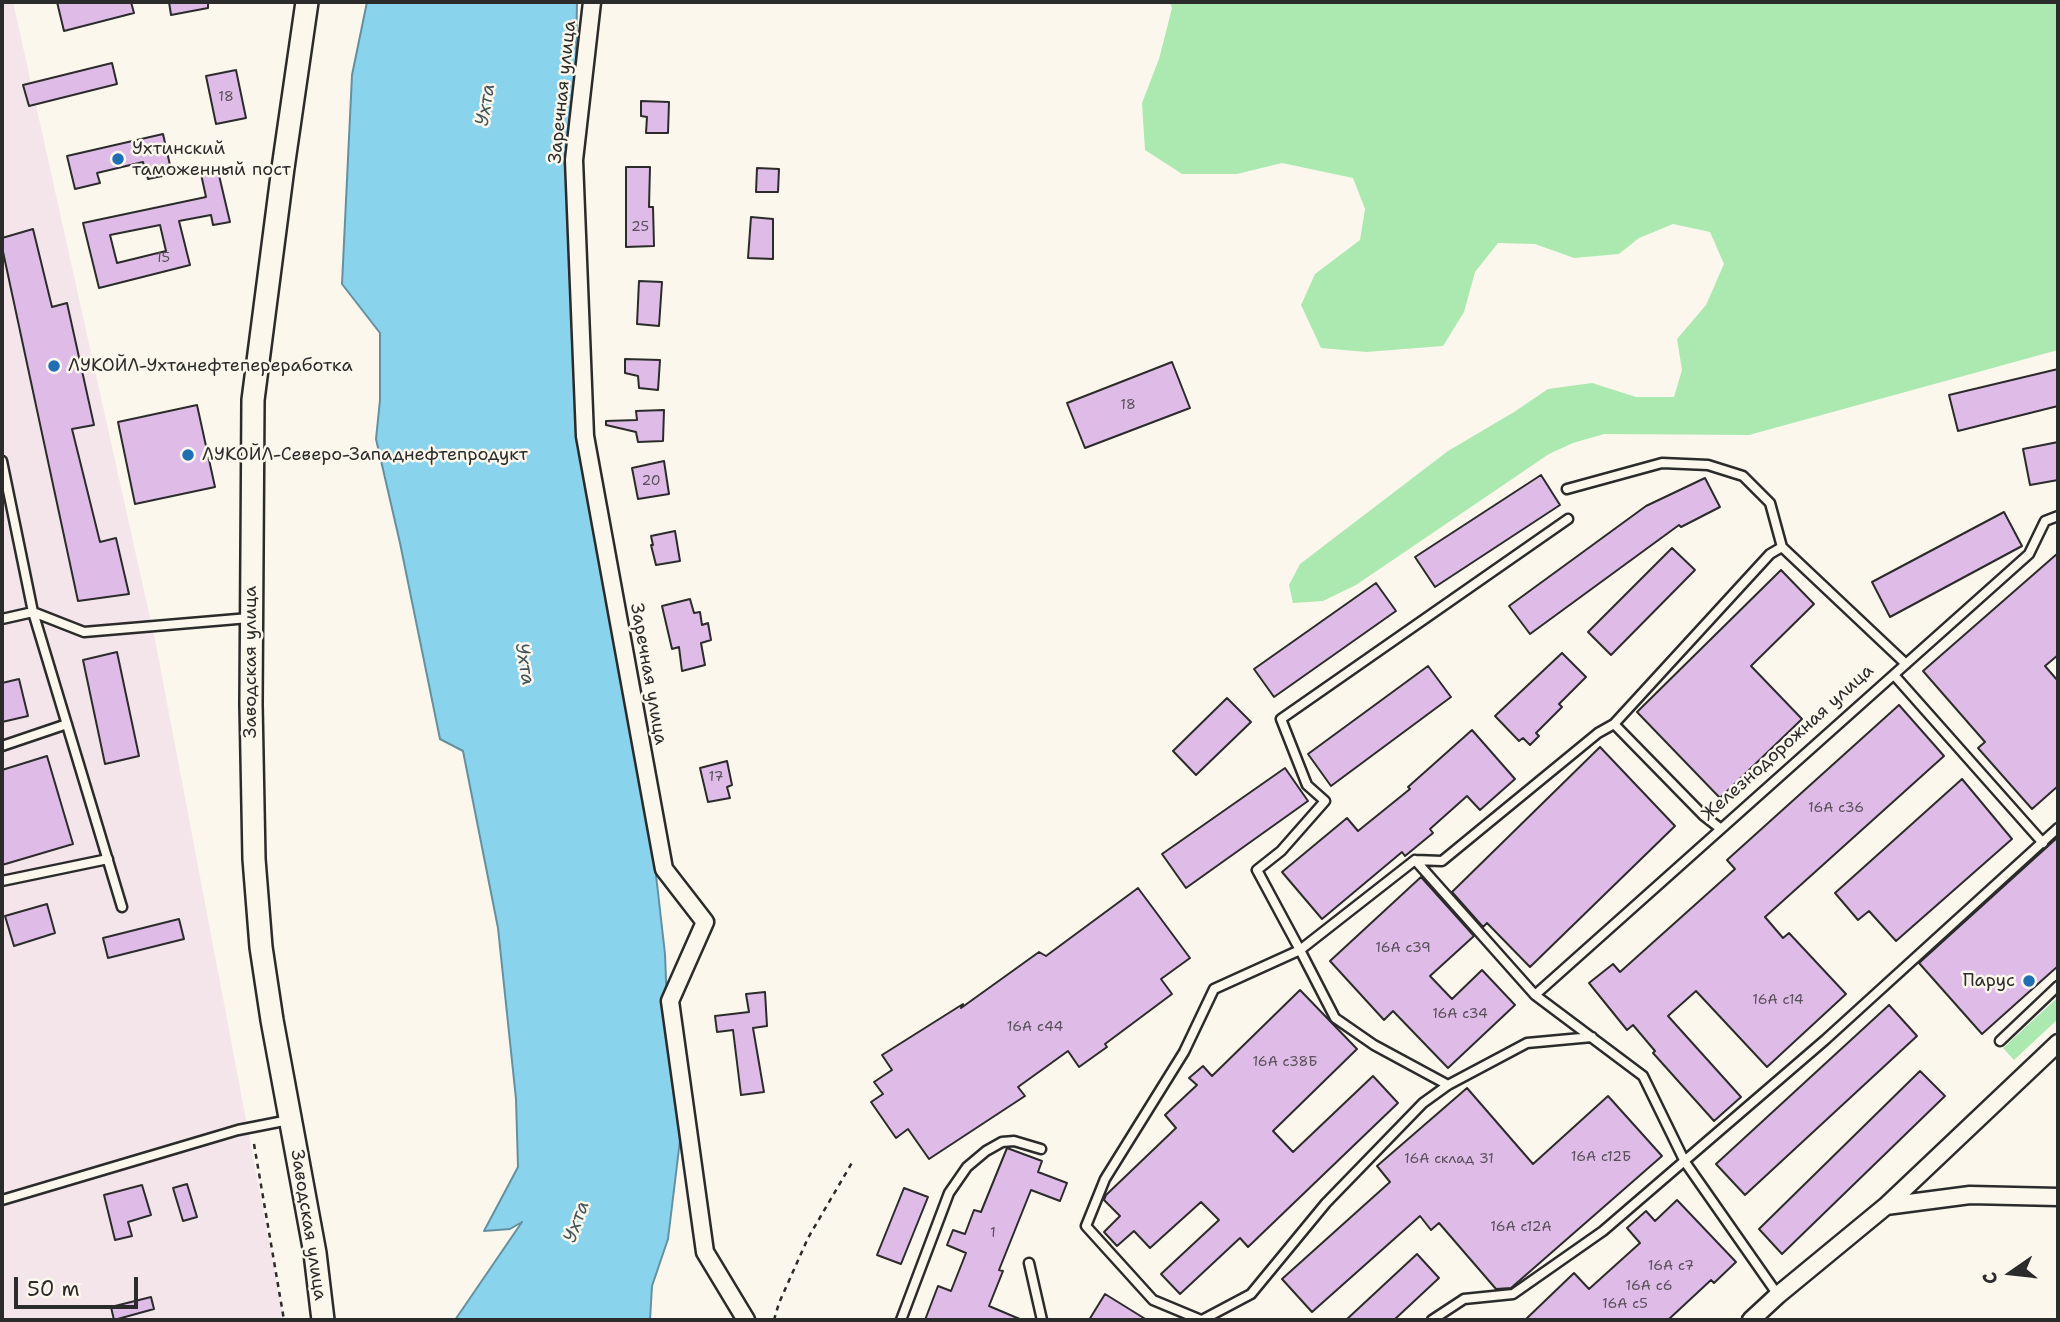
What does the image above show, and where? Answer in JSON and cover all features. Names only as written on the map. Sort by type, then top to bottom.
[{"type":"street","name":"Заводская улица","points":[[307,2],[253,400],[250,618],[257,904],[272,1020],[315,1253],[323,1320]]},
{"type":"street","name":"Заречная улица","points":[[592,2],[574,160],[585,436],[664,869],[705,922],[670,1001],[705,1252],[746,1320]]},
{"type":"street","points":[[1751,1320],[1778,1294],[1886,1206],[2058,1043]]},
{"type":"street","points":[[1886,1206],[1970,1195],[2058,1197]]},
{"type":"lane","points":[[2,461],[33,612],[122,907]]},
{"type":"lane","points":[[1567,489],[1662,463],[1708,465],[1743,476],[1770,503],[1782,547],[1906,664]]},
{"type":"lane","name":"Железнодорожная улица","points":[[1535,995],[2029,554],[2045,522],[2058,516]]},
{"type":"lane","points":[[1448,1085],[1374,1045],[1335,1018],[1257,870],[1281,850],[1325,801],[1307,785],[1281,719],[1568,519]]},
{"type":"lane","points":[[1592,1037],[1527,1043],[1448,1085],[1423,1103],[1326,1203],[1251,1294],[1202,1320],[1153,1300],[1086,1226],[1105,1179],[1184,1052],[1214,989],[1300,950],[1415,860],[1442,861],[1598,733],[1614,723],[1770,554],[1782,547]]},
{"type":"lane","points":[[2,619],[33,612],[84,632],[250,618]]},
{"type":"lane","points":[[1894,675],[2043,843]]},
{"type":"lane","points":[[1614,723],[1703,815],[1721,829]]},
{"type":"lane","points":[[2,746],[67,724]]},
{"type":"lane","points":[[1433,1320],[1464,1299],[1513,1294],[1603,1231],[1825,1040],[2058,828]]},
{"type":"lane","points":[[2,881],[108,859]]},
{"type":"lane","points":[[1415,860],[1535,995],[1643,1076],[1685,1162],[1778,1294]]},
{"type":"lane","points":[[2000,1041],[2058,986]]},
{"type":"lane","points":[[2,1200],[238,1129],[291,1120]]},
{"type":"lane","points":[[901,1320],[949,1193],[967,1167],[1002,1142],[1014,1141],[1041,1149]]},
{"type":"lane","points":[[1029,1263],[1042,1320]]},
{"type":"path","points":[[254,1144],[284,1320]]},
{"type":"path","points":[[774,1320],[808,1238],[853,1161]]},
{"type":"shaded area","points":[[2,2],[13,2],[156,645],[284,1320],[2,1320]]},
{"type":"green space","points":[[1170,2],[2058,2],[2058,350],[1749,435],[1604,434],[1573,443],[1549,454],[1356,585],[1323,601],[1293,603],[1289,585],[1300,564],[1448,451],[1548,389],[1592,383],[1636,397],[1674,397],[1682,370],[1677,339],[1706,305],[1724,264],[1710,232],[1673,224],[1639,238],[1619,254],[1574,258],[1535,244],[1498,243],[1475,272],[1464,312],[1443,346],[1366,352],[1321,348],[1301,305],[1315,274],[1360,240],[1365,209],[1353,178],[1282,163],[1237,174],[1182,174],[1145,150],[1142,103],[1159,59],[1172,8]]},
{"type":"green space","points":[[2058,997],[2058,1019],[2014,1060],[2003,1048]]},
{"type":"water","name":"Ухта","points":[[367,2],[577,2],[576,58],[569,141],[578,436],[590,514],[636,742],[655,866],[665,954],[668,1032],[681,1132],[668,1239],[652,1286],[650,1320],[455,1320],[522,1222],[510,1229],[484,1231],[518,1167],[516,1099],[498,928],[463,751],[440,739],[376,439],[380,400],[380,333],[342,284],[352,75]]},
{"type":"building","points":[[57,2],[131,2],[134,13],[64,31]]},
{"type":"building","points":[[169,2],[208,2],[208,8],[171,15]]},
{"type":"building","points":[[112,63],[117,84],[29,106],[23,85]]},
{"type":"building","points":[[236,70],[246,118],[216,124],[206,76]]},
{"type":"building","points":[[641,101],[669,102],[668,133],[646,133],[647,117],[641,116]]},
{"type":"building","name":"Ухтинский таможенный пост","points":[[163,134],[172,174],[148,179],[143,162],[97,173],[100,183],[75,189],[67,156]]},
{"type":"building","points":[[626,167],[650,167],[649,207],[653,207],[654,246],[626,247]]},
{"type":"building","points":[[757,168],[779,169],[778,192],[756,192]]},
{"type":"building","points":[[218,171],[230,222],[213,225],[211,215],[179,221],[190,265],[99,288],[83,223],[206,197],[201,174]],"holes":[[[160,225],[166,251],[117,263],[110,235]]]},
{"type":"building","points":[[751,217],[773,219],[773,259],[748,258]]},
{"type":"building","name":"ЛУКОЙЛ-Ухтанефтепереработка","points":[[33,229],[52,307],[67,303],[94,425],[72,429],[100,542],[116,538],[129,594],[78,601],[2,247],[2,238]]},
{"type":"building","points":[[639,281],[662,282],[659,326],[637,324]]},
{"type":"building","points":[[625,359],[660,360],[658,390],[639,388],[638,376],[625,373]]},
{"type":"building","points":[[1172,362],[1190,408],[1085,448],[1067,403]]},
{"type":"building","points":[[2058,369],[2058,406],[1958,431],[1949,395]]},
{"type":"building","name":"ЛУКОЙЛ-Северо-Западнефтепродукт","points":[[197,405],[215,487],[135,504],[118,422]]},
{"type":"building","points":[[664,410],[663,441],[638,442],[636,432],[606,425],[606,421],[637,420],[636,411]]},
{"type":"building","points":[[2058,442],[2058,480],[2030,485],[2023,449]]},
{"type":"building","points":[[664,461],[669,494],[638,499],[632,468]]},
{"type":"building","points":[[1541,475],[1560,505],[1435,587],[1415,557]]},
{"type":"building","points":[[1705,478],[1720,507],[1681,527],[1679,525],[1530,634],[1509,606],[1646,506]]},
{"type":"building","points":[[2004,512],[2022,546],[1890,617],[1872,582]]},
{"type":"building","points":[[675,531],[680,561],[656,565],[651,536]]},
{"type":"building","points":[[1672,548],[1695,570],[1611,655],[1588,632]]},
{"type":"building","points":[[2058,553],[2058,655],[2045,666],[2058,681],[2058,786],[2032,809],[1978,748],[1985,742],[1923,671]]},
{"type":"building","points":[[1781,570],[1814,604],[1751,666],[1802,719],[1720,798],[1637,712]]},
{"type":"building","points":[[1376,583],[1396,611],[1274,697],[1254,669]]},
{"type":"building","points":[[690,599],[694,613],[700,612],[702,625],[708,623],[711,640],[701,643],[705,665],[682,671],[679,647],[672,649],[662,606]]},
{"type":"building","points":[[117,652],[139,756],[105,764],[83,660]]},
{"type":"building","points":[[1562,653],[1586,677],[1559,704],[1562,707],[1536,733],[1539,736],[1530,745],[1523,738],[1519,741],[1495,716]]},
{"type":"building","points":[[1428,666],[1451,697],[1331,786],[1308,754]]},
{"type":"building","points":[[19,679],[28,716],[2,722],[2,683]]},
{"type":"building","points":[[1227,698],[1251,722],[1196,775],[1173,751]]},
{"type":"building","points":[[1899,705],[1944,756],[1765,917],[1783,938],[1789,933],[1846,994],[1767,1067],[1696,991],[1668,1016],[1741,1097],[1714,1121],[1653,1053],[1655,1051],[1633,1025],[1627,1030],[1589,983],[1613,964],[1620,972],[1735,869],[1727,860]]},
{"type":"building","points":[[1472,730],[1515,779],[1480,810],[1467,796],[1430,829],[1433,833],[1405,856],[1402,852],[1322,919],[1282,872],[1347,818],[1358,831],[1410,789],[1408,787]]},
{"type":"building","points":[[1600,747],[1675,826],[1530,967],[1487,923],[1483,927],[1452,892]]},
{"type":"building","points":[[47,756],[73,844],[2,865],[2,770]]},
{"type":"building","points":[[727,761],[732,785],[727,787],[730,798],[708,802],[700,768]]},
{"type":"building","points":[[1285,768],[1308,801],[1186,888],[1162,854]]},
{"type":"building","points":[[1962,779],[2012,839],[1896,941],[1869,911],[1858,920],[1835,893]]},
{"type":"building","points":[[2058,837],[2058,966],[1982,1034],[1919,963]]},
{"type":"building","points":[[1421,877],[1474,936],[1430,976],[1452,999],[1482,970],[1515,1005],[1448,1068],[1393,1011],[1384,1020],[1330,961]]},
{"type":"building","points":[[1138,888],[1190,958],[1161,979],[1172,994],[1079,1067],[1068,1051],[1018,1087],[1025,1096],[929,1159],[908,1129],[896,1138],[871,1102],[883,1094],[874,1082],[892,1070],[882,1055],[963,1004],[961,1008],[1039,952],[1046,956]]},
{"type":"building","points":[[47,904],[55,933],[14,946],[5,916]]},
{"type":"building","points":[[179,919],[184,939],[108,958],[103,938]]},
{"type":"building","points":[[1300,990],[1357,1049],[1273,1131],[1293,1152],[1373,1076],[1398,1103],[1248,1247],[1240,1238],[1180,1294],[1161,1274],[1219,1220],[1201,1202],[1150,1248],[1134,1231],[1117,1246],[1104,1232],[1120,1216],[1104,1200],[1106,1195],[1176,1128],[1165,1115],[1197,1085],[1189,1078],[1203,1066],[1212,1076]]},
{"type":"building","points":[[765,992],[767,1026],[753,1028],[764,1092],[741,1095],[733,1030],[717,1032],[715,1016],[749,1012],[746,994]]},
{"type":"building","points":[[1889,1005],[1917,1036],[1745,1195],[1716,1164]]},
{"type":"building","points":[[1920,1071],[1945,1096],[1782,1254],[1759,1229]]},
{"type":"building","points":[[1467,1088],[1533,1164],[1608,1096],[1662,1156],[1511,1288],[1496,1289],[1439,1223],[1431,1230],[1420,1216],[1312,1312],[1282,1279],[1390,1182],[1377,1166]]},
{"type":"building","points":[[1007,1148],[1042,1161],[1038,1172],[1067,1183],[1060,1201],[1031,1190],[999,1270],[1003,1271],[989,1306],[1022,1320],[925,1320],[938,1286],[951,1291],[966,1253],[947,1245],[953,1230],[965,1234],[974,1210],[981,1212]]},
{"type":"building","points":[[187,1184],[197,1217],[183,1221],[173,1188]]},
{"type":"building","points":[[142,1185],[151,1215],[128,1222],[132,1236],[115,1240],[104,1195]]},
{"type":"building","points":[[904,1188],[928,1197],[901,1264],[877,1255]]},
{"type":"building","points":[[1677,1200],[1736,1262],[1714,1283],[1711,1280],[1668,1320],[1525,1320],[1574,1273],[1589,1289],[1640,1243],[1627,1228],[1646,1211],[1655,1221]]},
{"type":"building","points":[[1417,1254],[1439,1278],[1394,1320],[1346,1320]]},
{"type":"building","points":[[1105,1294],[1147,1320],[1089,1320]]},
{"type":"building","points":[[151,1297],[154,1309],[114,1320],[111,1307]]},
{"type":"place","name":"Ухтинский таможенный пост","points":[[118,159]]},
{"type":"place","name":"ЛУКОЙЛ-Ухтанефтепереработка","points":[[54,366]]},
{"type":"place","name":"ЛУКОЙЛ-Северо-Западнефтепродукт","points":[[188,455]]},
{"type":"place","name":"Парус","points":[[2029,981]]}]
